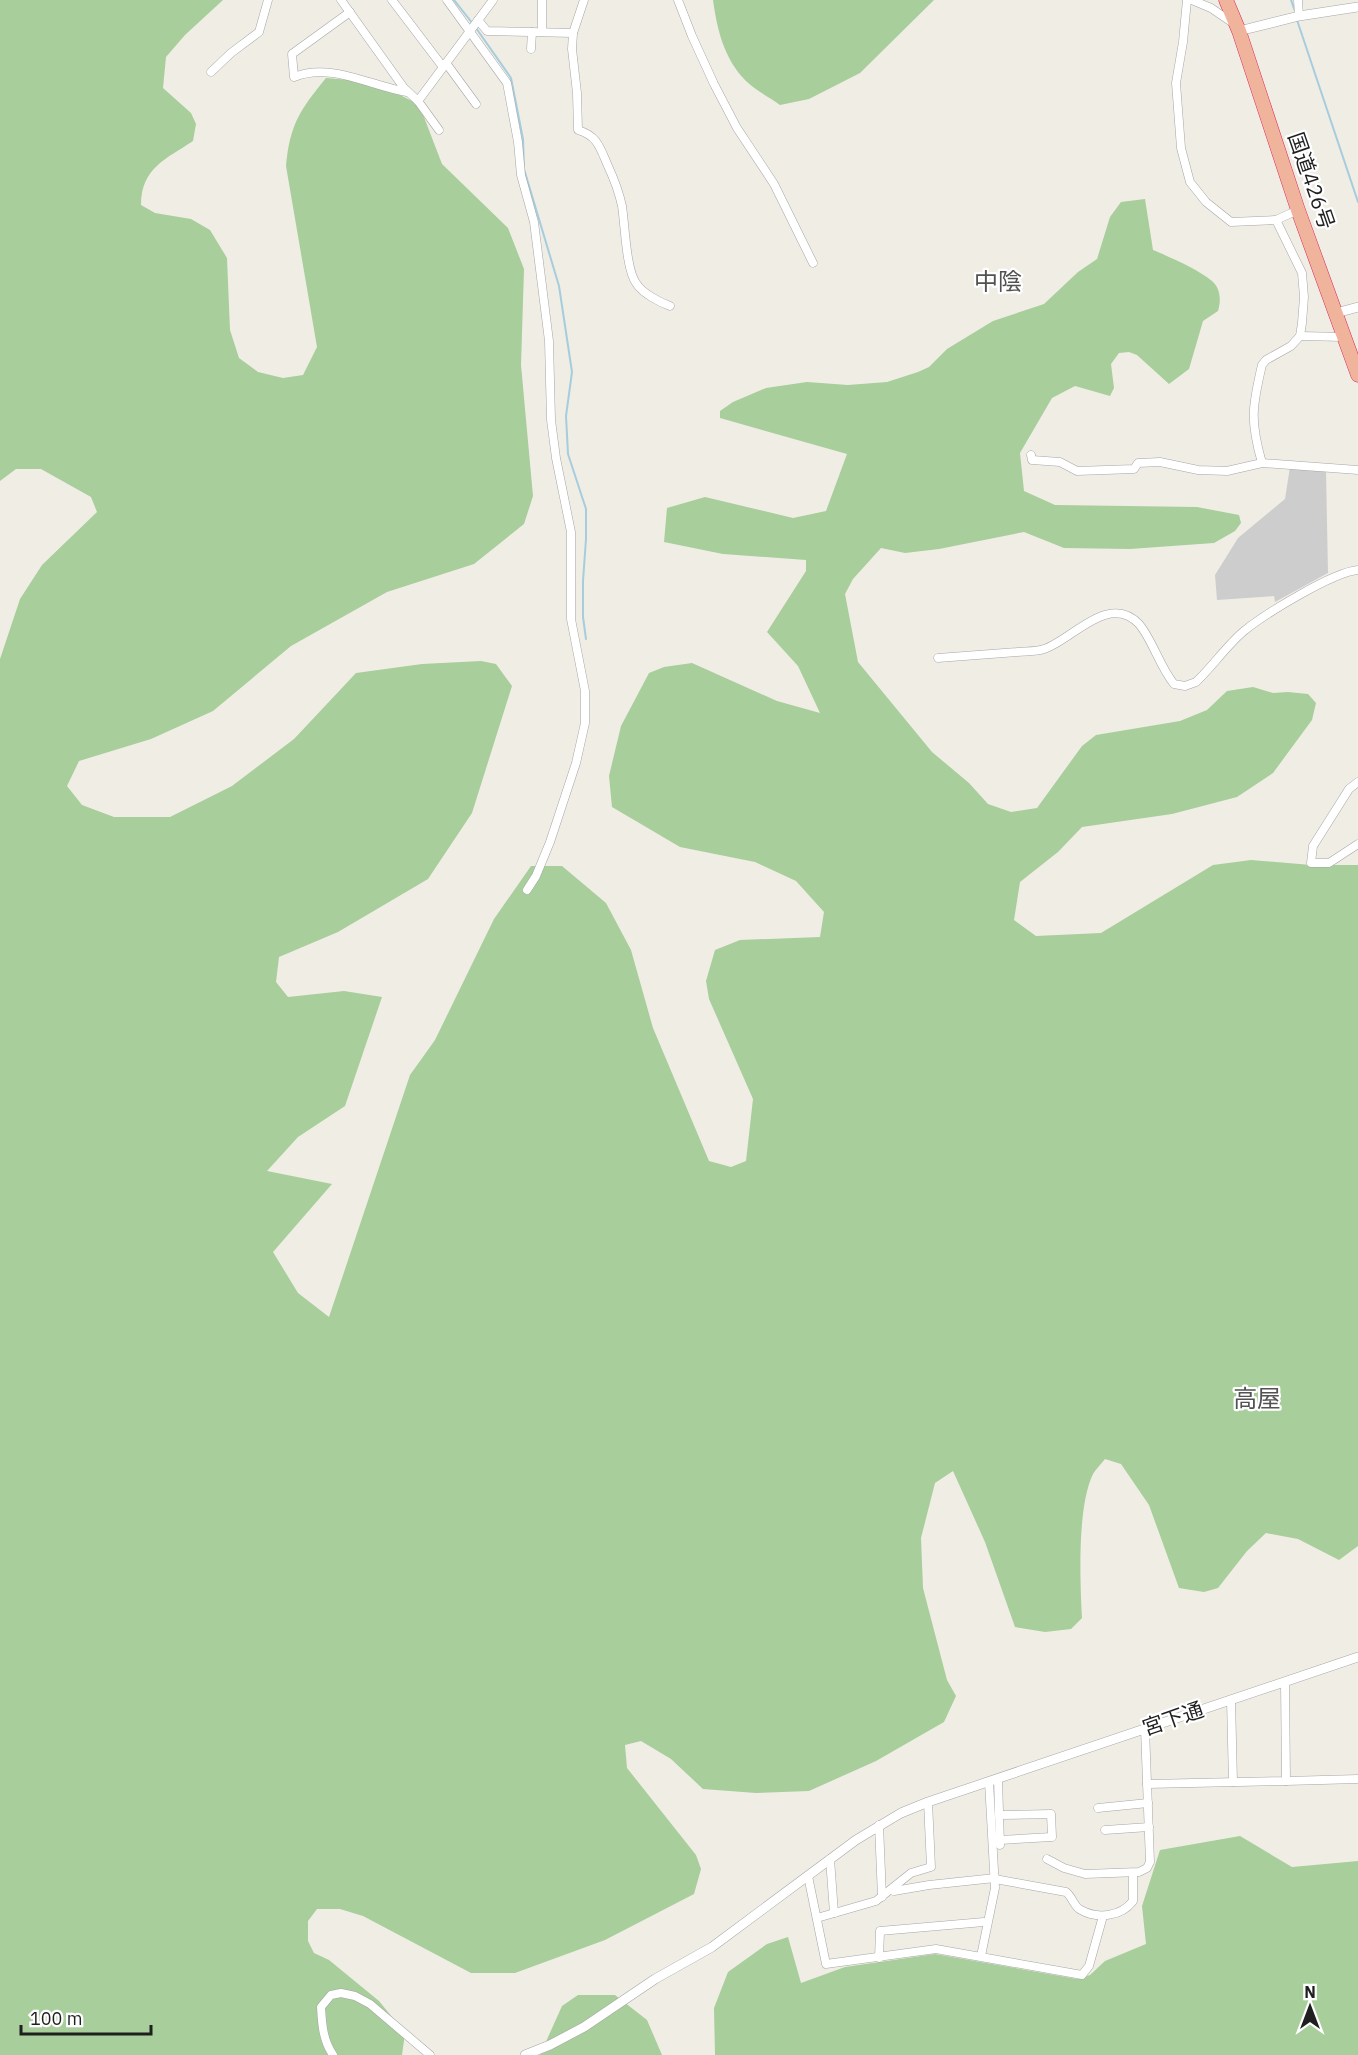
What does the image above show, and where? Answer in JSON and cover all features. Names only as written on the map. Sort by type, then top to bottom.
[{"type":"highway","name":"国道426号","points":[[1226,0],[1238,28],[1298,210],[1358,375]]},
{"type":"street","points":[[211,72],[231,53],[260,32],[268,0]]},
{"type":"street","points":[[341,0],[408,92],[418,101],[439,130]]},
{"type":"street","points":[[392,0],[476,104]]},
{"type":"street","points":[[447,0],[507,83],[518,142],[521,175],[534,222],[549,341],[551,420],[571,532],[572,619],[585,691],[585,723],[576,763],[550,842],[536,876],[527,890]]},
{"type":"street","points":[[418,101],[493,0]]},
{"type":"street","points":[[542,0],[542,32]]},
{"type":"street","points":[[584,0],[573,33],[572,57],[577,93],[578,130],[588,133],[602,147],[615,180],[622,203],[631,272],[636,284],[646,293],[670,306]]},
{"type":"street","points":[[678,0],[714,84],[737,128],[774,184],[813,263]]},
{"type":"street","points":[[1187,0],[1176,83],[1181,148],[1190,182],[1206,202],[1231,222],[1276,220],[1298,210]]},
{"type":"street","points":[[1192,0],[1211,8],[1238,28],[1283,21],[1299,16],[1357,9]]},
{"type":"street","points":[[1298,0],[1299,16]]},
{"type":"street","points":[[350,12],[292,54],[294,77],[308,72],[336,75],[408,92]]},
{"type":"street","points":[[478,20],[487,31],[573,33]]},
{"type":"street","points":[[531,49],[532,32]]},
{"type":"street","points":[[1262,463],[1256,439],[1253,405],[1262,365],[1266,360],[1291,346],[1300,336],[1304,297],[1302,273],[1276,220]]},
{"type":"street","points":[[1336,313],[1358,308]]},
{"type":"street","points":[[1300,336],[1344,337]]},
{"type":"street","points":[[1031,455],[1032,460],[1060,462],[1077,471],[1089,472],[1134,469],[1138,463],[1160,462],[1198,470],[1227,471],[1262,463],[1358,470]]},
{"type":"street","points":[[938,658],[1044,649],[1098,617],[1114,613],[1128,617],[1139,624],[1166,675],[1174,684],[1185,686],[1196,682],[1244,631],[1282,606],[1340,574],[1358,570]]},
{"type":"street","points":[[1358,782],[1349,789],[1313,846],[1311,863],[1329,863],[1358,844]]},
{"type":"street","name":"宮下通","points":[[525,2055],[550,2045],[575,2031],[655,1979],[712,1947],[830,1859],[879,1825],[901,1813],[1358,1657]]},
{"type":"street","points":[[1285,1682],[1286,1781]]},
{"type":"street","points":[[1231,1700],[1233,1782]]},
{"type":"street","points":[[1047,1860],[1085,1874],[1133,1873],[1144,1870],[1149,1865],[1145,1729]]},
{"type":"street","points":[[1147,1784],[1358,1779]]},
{"type":"street","points":[[993,1780],[999,1815],[1000,1842],[1052,1837],[1051,1814],[999,1815]]},
{"type":"street","points":[[981,1956],[995,1887],[993,1780]]},
{"type":"street","points":[[817,1918],[876,1901],[911,1873],[931,1867],[928,1802]]},
{"type":"street","points":[[1098,1808],[1148,1803]]},
{"type":"street","points":[[879,1825],[882,1896]]},
{"type":"street","points":[[1105,1830],[1149,1827]]},
{"type":"street","points":[[830,1859],[834,1913]]},
{"type":"street","points":[[894,1891],[995,1878],[1066,1892],[1079,1910],[1103,1916],[1112,1915],[1131,1904],[1133,1901],[1133,1873]]},
{"type":"street","points":[[808,1876],[826,1964],[936,1949],[1082,1975],[1089,1966],[1103,1916]]},
{"type":"street","points":[[879,1958],[880,1932],[984,1923]]},
{"type":"street","points":[[333,2055],[322,2029],[321,2007],[331,1995],[341,1993],[355,1996],[370,2004],[430,2055]]},
{"type":"shaded area","points":[[1290,467],[1326,471],[1328,573],[1275,602],[1274,596],[1217,600],[1215,575],[1238,538],[1285,499]]},
{"type":"green space","points":[[0,0],[223,0],[185,35],[166,57],[163,88],[191,113],[196,124],[193,141],[165,159],[150,173],[142,192],[141,205],[155,213],[191,219],[210,230],[227,258],[230,330],[239,358],[258,372],[283,378],[303,375],[317,347],[286,166],[290,139],[298,118],[309,99],[326,78],[361,81],[414,102],[422,112],[442,164],[508,228],[524,269],[521,365],[533,496],[524,524],[474,564],[387,592],[291,646],[213,711],[151,739],[79,761],[67,786],[82,805],[114,817],[170,817],[232,786],[294,739],[356,673],[422,664],[481,661],[496,664],[512,686],[472,813],[428,879],[338,932],[279,957],[276,982],[288,997],[344,991],[382,997],[345,1106],[298,1137],[267,1171],[332,1184],[273,1252],[298,1293],[329,1317],[410,1075],[435,1040],[494,919],[531,866],[562,866],[606,903],[631,950],[653,1028],[709,1161],[731,1167],[746,1161],[753,1099],[709,999],[706,981],[715,950],[740,940],[820,937],[824,912],[796,881],[755,862],[680,847],[612,807],[609,776],[621,726],[649,673],[664,667],[692,663],[777,701],[820,713],[798,666],[767,632],[806,571],[806,560],[723,554],[664,542],[667,508],[705,497],[793,518],[826,511],[847,454],[720,418],[720,411],[733,402],[766,388],[807,382],[848,385],[887,382],[929,367],[947,349],[993,321],[1044,304],[1078,272],[1097,259],[1110,217],[1121,202],[1145,199],[1153,250],[1192,268],[1212,281],[1220,295],[1218,311],[1203,321],[1189,369],[1169,384],[1137,355],[1129,352],[1119,353],[1111,364],[1114,388],[1110,396],[1075,386],[1052,398],[1020,453],[1024,491],[1055,505],[1197,507],[1239,515],[1241,523],[1235,531],[1214,543],[1130,549],[1064,548],[1024,532],[939,549],[905,553],[881,548],[853,579],[845,594],[858,662],[932,752],[969,783],[988,804],[1011,812],[1037,808],[1082,746],[1096,735],[1180,721],[1207,710],[1227,691],[1253,687],[1273,693],[1308,694],[1316,703],[1312,720],[1273,773],[1237,797],[1172,814],[1082,827],[1058,852],[1020,882],[1014,920],[1036,936],[1101,933],[1213,865],[1251,860],[1311,865],[1358,865],[1358,1546],[1339,1560],[1298,1539],[1266,1533],[1247,1551],[1218,1588],[1204,1592],[1179,1588],[1149,1505],[1121,1464],[1105,1459],[1093,1474],[1084,1505],[1081,1544],[1082,1618],[1071,1629],[1045,1632],[1015,1627],[985,1542],[953,1471],[935,1483],[921,1538],[923,1588],[947,1680],[956,1696],[944,1722],[876,1761],[809,1791],[756,1793],[703,1789],[671,1759],[641,1741],[625,1745],[627,1768],[696,1855],[701,1869],[694,1894],[605,1940],[515,1973],[471,1973],[363,1916],[340,1909],[317,1909],[308,1921],[308,1941],[314,1953],[329,1960],[379,2001],[405,2033],[402,2055],[0,2055],[0,659],[20,599],[42,565],[97,512],[91,497],[41,469],[16,469],[0,481]]},
{"type":"green space","points":[[713,0],[934,0],[860,73],[809,99],[780,105],[750,84],[732,63],[719,33]]},
{"type":"green space","points":[[1240,1836],[1292,1867],[1358,1861],[1358,2055],[715,2055],[714,2008],[728,1972],[767,1944],[788,1937],[801,1983],[845,1967],[935,1954],[1077,1979],[1090,1975],[1105,1961],[1146,1944],[1142,1906],[1160,1850]]},
{"type":"green space","points":[[578,1995],[615,1995],[647,2020],[662,2055],[540,2055],[562,2006]]},
{"type":"waterway","points":[[454,0],[473,24]]},
{"type":"waterway","points":[[1291,0],[1296,14]]},
{"type":"waterway","points":[[1297,20],[1358,202]]},
{"type":"waterway","points":[[476,28],[511,78],[523,139],[524,169],[559,286],[572,372],[566,416],[568,454],[586,509],[583,581],[583,617],[586,639]]},
{"type":"district","name":"中陰","points":[[998,282]]},
{"type":"district","name":"高屋","points":[[1257,1399]]}]
